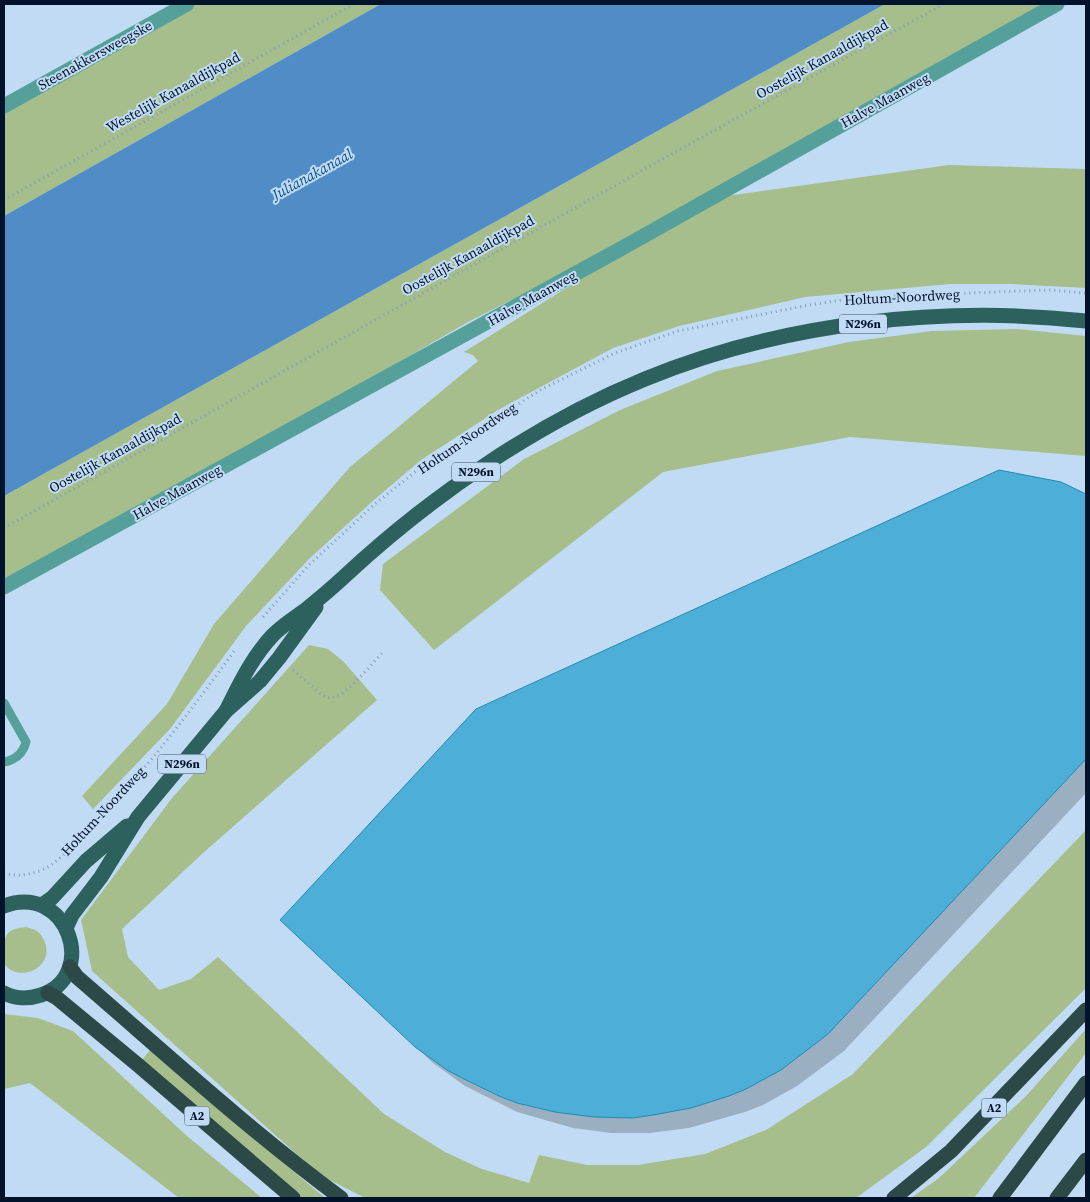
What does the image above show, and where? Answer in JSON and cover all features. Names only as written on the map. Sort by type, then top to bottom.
[{"type":"highway","name":"A2","points":[[70,967],[77,977],[199,1083],[300,1168],[341,1198]]},
{"type":"highway","name":"A2","points":[[48,993],[57,998],[138,1065],[294,1198]]},
{"type":"highway","name":"A2","points":[[894,1198],[951,1151],[1086,1010]]},
{"type":"highway","points":[[1000,1198],[1086,1083]]},
{"type":"highway","points":[[1057,1198],[1086,1160]]},
{"type":"main road","name":"Holtum-Noordweg","points":[[226,711],[246,670],[274,634],[324,595],[370,553],[484,466],[530,436],[584,407],[647,378],[707,357],[760,342],[875,322],[935,317],[994,316],[1086,322]]},
{"type":"main road","name":"Holtum-Noordweg","points":[[66,928],[72,915],[101,877],[138,817],[226,711],[260,681],[290,645],[324,595]]},
{"type":"main road","name":"Holtum-Noordweg","points":[[42,905],[52,898],[86,861],[138,817]]},
{"type":"main road","points":[[4,906],[20,901],[42,905],[59,918],[66,928],[70,939],[72,955],[70,967],[60,982],[48,993],[35,997],[19,998],[4,994]]},
{"type":"street","name":"Steenakkersweegske","points":[[4,106],[187,4]]},
{"type":"street","name":"Halve Maanweg","points":[[4,587],[624,247],[1057,4]]},
{"type":"lane","points":[[4,704],[26,742],[19,755],[4,762]]},
{"type":"path","name":"Westelijk Kanaaldijkpad","points":[[4,200],[354,4]]},
{"type":"path","name":"Oostelijk Kanaaldijkpad","points":[[4,528],[657,162],[944,4]]},
{"type":"path","name":"Holtum-Noordweg","points":[[262,618],[310,564],[376,503],[424,465],[542,389],[615,353],[678,331],[809,305],[862,297],[1049,290],[1086,293]]},
{"type":"path","name":"Holtum-Noordweg","points":[[4,873],[14,876],[36,872],[56,861],[97,821],[167,740],[238,647]]},
{"type":"path","points":[[279,658],[322,695],[333,698],[346,691],[384,651]]},
{"type":"green space","points":[[192,4],[381,4],[4,216],[4,109]]},
{"type":"green space","points":[[885,4],[1058,4],[712,198],[949,165],[1086,169],[1086,288],[1011,284],[950,284],[805,297],[679,326],[613,348],[498,410],[421,460],[375,499],[309,559],[246,626],[170,729],[93,809],[82,796],[167,704],[214,624],[350,467],[478,361],[473,355],[464,352],[702,203],[468,322],[356,387],[4,582],[4,496]]},
{"type":"green space","points":[[1018,329],[1086,336],[1086,456],[850,437],[663,472],[434,650],[380,590],[383,564],[524,459],[620,410],[717,371],[849,342],[932,331]]},
{"type":"green space","points":[[309,645],[328,649],[343,661],[377,700],[203,853],[122,929],[128,957],[159,990],[191,979],[218,957],[384,1114],[445,1152],[482,1169],[529,1183],[539,1155],[587,1165],[638,1165],[705,1154],[766,1130],[853,1074],[1086,830],[1086,988],[926,1147],[856,1198],[365,1198],[320,1175],[92,971],[81,920],[172,798]]},
{"type":"green space","points":[[26,927],[36,930],[40,934],[47,950],[40,966],[25,973],[20,973],[6,966],[4,945],[8,933],[15,929]]},
{"type":"green space","points":[[4,1014],[38,1018],[73,1031],[187,1136],[262,1198],[179,1198],[30,1083],[4,1089]]},
{"type":"green space","points":[[1086,1029],[1086,1053],[974,1198],[911,1198],[939,1178],[1026,1096]]},
{"type":"green space","points":[[150,1050],[325,1198],[300,1198],[142,1060]]},
{"type":"water","name":"Julianakanaal","points":[[381,4],[885,4],[4,496],[4,216]]},
{"type":"building","points":[[999,470],[1061,482],[1086,494],[1086,759],[828,1034],[781,1070],[729,1096],[691,1108],[633,1118],[594,1117],[555,1112],[517,1103],[447,1070],[415,1047],[280,920],[476,709]]}]
